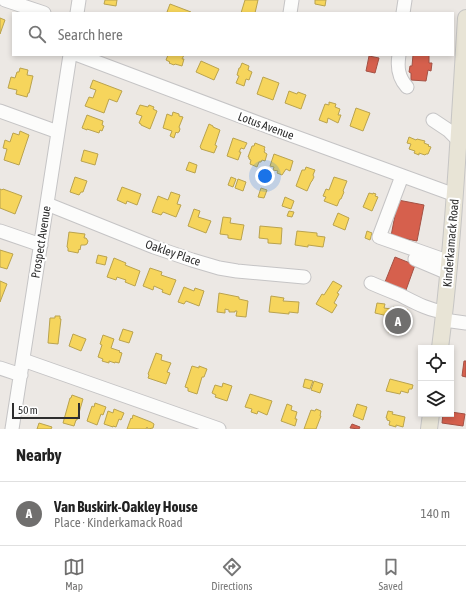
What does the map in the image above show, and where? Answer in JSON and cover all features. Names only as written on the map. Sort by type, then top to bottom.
[{"type":"main road","name":"Kinderkamack Road","points":[[440,345],[449,267],[458,141],[462,119],[466,18]]},
{"type":"main road","points":[[429,429],[431,417]]},
{"type":"street","points":[[5,0],[41,12]]},
{"type":"street","points":[[77,12],[79,0]]},
{"type":"street","points":[[290,12],[292,0]]},
{"type":"street","points":[[403,12],[405,0]]},
{"type":"street","name":"Prospect Avenue","points":[[12,429],[70,56]]},
{"type":"street","name":"Lotus Avenue","points":[[81,56],[455,195]]},
{"type":"street","points":[[399,56],[398,70],[407,87]]},
{"type":"street","points":[[0,111],[58,132]]},
{"type":"street","points":[[458,141],[448,130],[433,120],[462,119]]},
{"type":"street","points":[[402,176],[379,237],[449,267]]},
{"type":"street","name":"Oakley Place","points":[[47,204],[154,247],[219,268],[304,277]]},
{"type":"street","points":[[0,231],[41,245]]},
{"type":"street","points":[[384,248],[393,249],[449,267]]},
{"type":"street","points":[[371,283],[437,311],[444,316],[466,323]]},
{"type":"street","points":[[23,360],[219,429]]},
{"type":"street","points":[[0,368],[21,375]]},
{"type":"building: Homes","points":[[105,0],[117,0],[116,6],[104,4]]},
{"type":"building: Homes","points":[[245,0],[258,0],[255,12],[241,12]]},
{"type":"building: Homes","points":[[315,0],[326,0],[325,6],[315,4]]},
{"type":"building: Homes","points":[[170,4],[191,12],[167,12]]},
{"type":"building: Homes","points":[[0,18],[5,20],[0,34]]},
{"type":"building: Homes","points":[[168,56],[184,56],[182,59],[184,59],[182,66],[174,65],[166,60]]},
{"type":"building: Homes","points":[[201,61],[219,69],[214,80],[196,72]]},
{"type":"building: Homes","points":[[242,63],[249,66],[248,70],[252,72],[249,80],[246,79],[244,86],[236,83],[239,76],[237,75],[239,68]]},
{"type":"building: Homes","points":[[20,68],[28,70],[27,75],[33,76],[27,97],[16,94],[17,90],[8,88],[11,77],[15,78]]},
{"type":"building: Homes","points":[[263,77],[279,83],[273,100],[257,94]]},
{"type":"building: Homes","points":[[93,80],[122,91],[117,102],[109,99],[104,113],[85,106],[89,97],[93,98],[96,90],[90,88]]},
{"type":"building: Homes","points":[[289,91],[306,95],[301,109],[285,103]]},
{"type":"building: Homes","points":[[329,102],[336,104],[335,107],[340,109],[338,115],[341,115],[338,123],[328,118],[327,123],[319,120],[325,104],[329,105]]},
{"type":"building: Homes","points":[[140,105],[148,107],[149,105],[154,107],[153,109],[157,111],[150,129],[139,123],[142,116],[136,114]]},
{"type":"building: Homes","points":[[356,108],[370,113],[363,131],[350,126]]},
{"type":"building: Homes","points":[[173,112],[183,117],[179,127],[179,132],[176,132],[174,138],[170,136],[172,131],[163,128],[167,114],[172,116]]},
{"type":"building: Homes","points":[[87,115],[103,121],[102,125],[104,126],[102,131],[100,130],[99,133],[82,128]]},
{"type":"building: Homes","points":[[209,124],[220,130],[214,153],[201,149],[200,147]]},
{"type":"building: Homes","points":[[20,131],[29,135],[19,165],[4,160],[7,149],[3,148],[5,140],[10,142],[13,133],[19,135]]},
{"type":"building: Homes","points":[[409,137],[416,140],[425,141],[424,143],[431,147],[428,154],[425,155],[419,153],[419,155],[414,153],[415,151],[409,149],[411,144],[407,143]]},
{"type":"building: Homes","points":[[233,138],[247,143],[244,149],[241,148],[238,160],[227,156]]},
{"type":"building: Homes","points":[[255,143],[265,147],[264,152],[267,154],[265,161],[262,160],[259,162],[257,167],[250,164],[251,160],[248,157],[252,146],[254,146]]},
{"type":"building: Homes","points":[[84,150],[98,154],[95,165],[81,161]]},
{"type":"building: Homes","points":[[274,154],[293,161],[290,171],[286,169],[282,175],[277,173],[278,171],[273,170],[274,167],[270,166]]},
{"type":"building: Homes","points":[[189,162],[197,165],[195,173],[186,170]]},
{"type":"building: Homes","points":[[306,167],[315,170],[313,175],[314,177],[307,191],[296,186],[302,170],[305,170]]},
{"type":"building: Homes","points":[[75,177],[87,181],[83,192],[79,195],[70,192]]},
{"type":"building: Homes","points":[[231,177],[236,179],[233,187],[228,185]]},
{"type":"building: Homes","points":[[334,177],[347,181],[343,191],[344,192],[337,206],[324,201],[326,197],[323,196],[326,189],[329,190]]},
{"type":"building: Homes","points":[[238,179],[246,182],[243,191],[235,188]]},
{"type":"building: Homes","points":[[122,187],[141,194],[137,205],[127,201],[126,204],[117,200]]},
{"type":"building: Homes","points":[[261,188],[267,190],[264,198],[258,197]]},
{"type":"building: Homes","points":[[0,189],[22,196],[15,214],[0,208]]},
{"type":"building: Homes","points":[[171,192],[180,195],[177,204],[181,205],[176,217],[163,212],[161,215],[152,212],[158,196],[168,200]]},
{"type":"building: Homes","points":[[369,193],[376,194],[375,196],[378,197],[372,211],[363,207]]},
{"type":"building: Homes","points":[[285,197],[294,201],[291,209],[282,206]]},
{"type":"building: Homes","points":[[194,209],[200,211],[198,217],[211,221],[206,233],[188,226]]},
{"type":"building: Homes","points":[[289,211],[294,212],[292,217],[287,216]]},
{"type":"building: Homes","points":[[338,213],[349,218],[345,230],[333,225]]},
{"type":"building: Homes","points":[[223,217],[231,218],[230,223],[244,225],[241,240],[228,238],[228,235],[220,234]]},
{"type":"building: Homes","points":[[260,226],[282,228],[281,244],[268,243],[268,239],[259,238]]},
{"type":"building: Homes","points":[[297,231],[317,233],[317,236],[325,237],[323,247],[295,245]]},
{"type":"building: Homes","points":[[367,231],[372,233],[370,240],[365,238]]},
{"type":"building: Homes","points":[[69,232],[85,234],[84,238],[88,241],[87,244],[81,245],[78,253],[68,251],[67,247]]},
{"type":"building: Homes","points":[[0,250],[13,254],[7,269],[0,267]]},
{"type":"building: Homes","points":[[98,255],[107,257],[105,265],[96,263]]},
{"type":"building: Homes","points":[[114,258],[126,263],[125,265],[140,271],[135,286],[125,282],[126,280],[117,277],[116,280],[107,277]]},
{"type":"building: Homes","points":[[150,268],[162,272],[161,275],[176,280],[170,295],[162,292],[163,290],[154,286],[153,290],[143,286]]},
{"type":"building: Homes","points":[[0,281],[7,284],[0,302]]},
{"type":"building: Homes","points":[[333,281],[342,286],[337,293],[339,294],[334,303],[337,305],[332,313],[316,304]]},
{"type":"building: Homes","points":[[184,287],[194,291],[195,288],[204,291],[199,306],[186,301],[184,304],[178,302]]},
{"type":"building: Homes","points":[[219,293],[239,297],[239,299],[248,301],[246,317],[236,316],[237,311],[229,312],[229,310],[225,309],[225,313],[217,312]]},
{"type":"building: Homes","points":[[271,296],[284,298],[283,301],[299,302],[298,313],[289,312],[289,314],[269,312]]},
{"type":"building: Homes","points":[[377,303],[385,304],[384,308],[391,310],[393,307],[408,310],[404,328],[398,326],[396,334],[388,332],[392,315],[388,316],[375,313]]},
{"type":"building: Homes","points":[[55,316],[60,316],[61,319],[58,344],[48,343],[50,318],[55,318]]},
{"type":"building: Homes","points":[[123,329],[133,332],[129,343],[119,340]]},
{"type":"building: Homes","points":[[73,334],[86,339],[81,351],[69,346]]},
{"type":"building: Homes","points":[[103,335],[114,339],[111,348],[122,353],[119,363],[102,361],[103,359],[98,357],[102,345],[100,344]]},
{"type":"building: Homes","points":[[156,353],[162,355],[161,360],[171,363],[167,372],[170,373],[166,384],[148,378],[148,374]]},
{"type":"building: Homes","points":[[192,366],[199,368],[199,366],[207,369],[204,377],[202,377],[197,394],[188,391],[188,388],[185,387]]},
{"type":"building: Homes","points":[[305,379],[313,381],[310,389],[303,387]]},
{"type":"building: Homes","points":[[390,379],[413,385],[412,389],[409,389],[408,393],[401,391],[400,394],[386,391]]},
{"type":"building: Homes","points":[[314,381],[323,384],[320,393],[311,390]]},
{"type":"building: Homes","points":[[223,383],[232,386],[227,401],[215,397],[216,395],[212,393],[215,385],[222,387]]},
{"type":"building: Homes","points":[[250,394],[272,401],[267,415],[258,411],[257,414],[251,412],[252,409],[245,407]]},
{"type":"building: Homes","points":[[72,395],[83,399],[74,426],[63,423]]},
{"type":"building: Homes","points":[[95,403],[106,407],[103,415],[101,414],[97,425],[87,421],[92,406],[94,407]]},
{"type":"building: Homes","points":[[287,404],[292,406],[291,410],[297,412],[295,426],[281,421]]},
{"type":"building: Homes","points":[[357,404],[367,407],[363,420],[353,416]]},
{"type":"building: Homes","points":[[114,409],[124,413],[121,420],[119,419],[116,427],[104,424],[108,411],[113,413]]},
{"type":"building: Homes","points":[[316,409],[321,411],[321,416],[316,429],[304,429],[311,410],[315,411]]},
{"type":"building: Homes","points":[[388,411],[393,412],[392,414],[405,417],[403,427],[389,425],[390,421],[386,418]]},
{"type":"building: Homes","points":[[133,415],[151,422],[154,424],[153,428],[148,429],[147,427],[146,429],[127,429]]},
{"type":"building: Homes","points":[[39,423],[52,427],[51,429],[37,429]]},
{"type":"building: Shops","points":[[369,56],[379,58],[375,73],[366,71]]},
{"type":"building: Shops","points":[[413,56],[429,56],[429,63],[432,63],[431,71],[428,70],[426,81],[411,80],[411,73],[409,72],[410,66],[412,66]]},
{"type":"building: Shops","points":[[398,200],[424,205],[417,241],[391,236]]},
{"type":"building: Shops","points":[[395,257],[415,265],[406,290],[385,282]]},
{"type":"building: Shops","points":[[464,361],[466,361],[466,377],[462,376]]},
{"type":"building: Shops","points":[[454,412],[465,414],[463,426],[442,423],[443,417],[454,417]]},
{"type":"building: Shops","points":[[352,424],[360,427],[359,429],[350,428]]},
{"type":"place","name":"Van Buskirk-Oakley House","points":[[398,321]]}]
